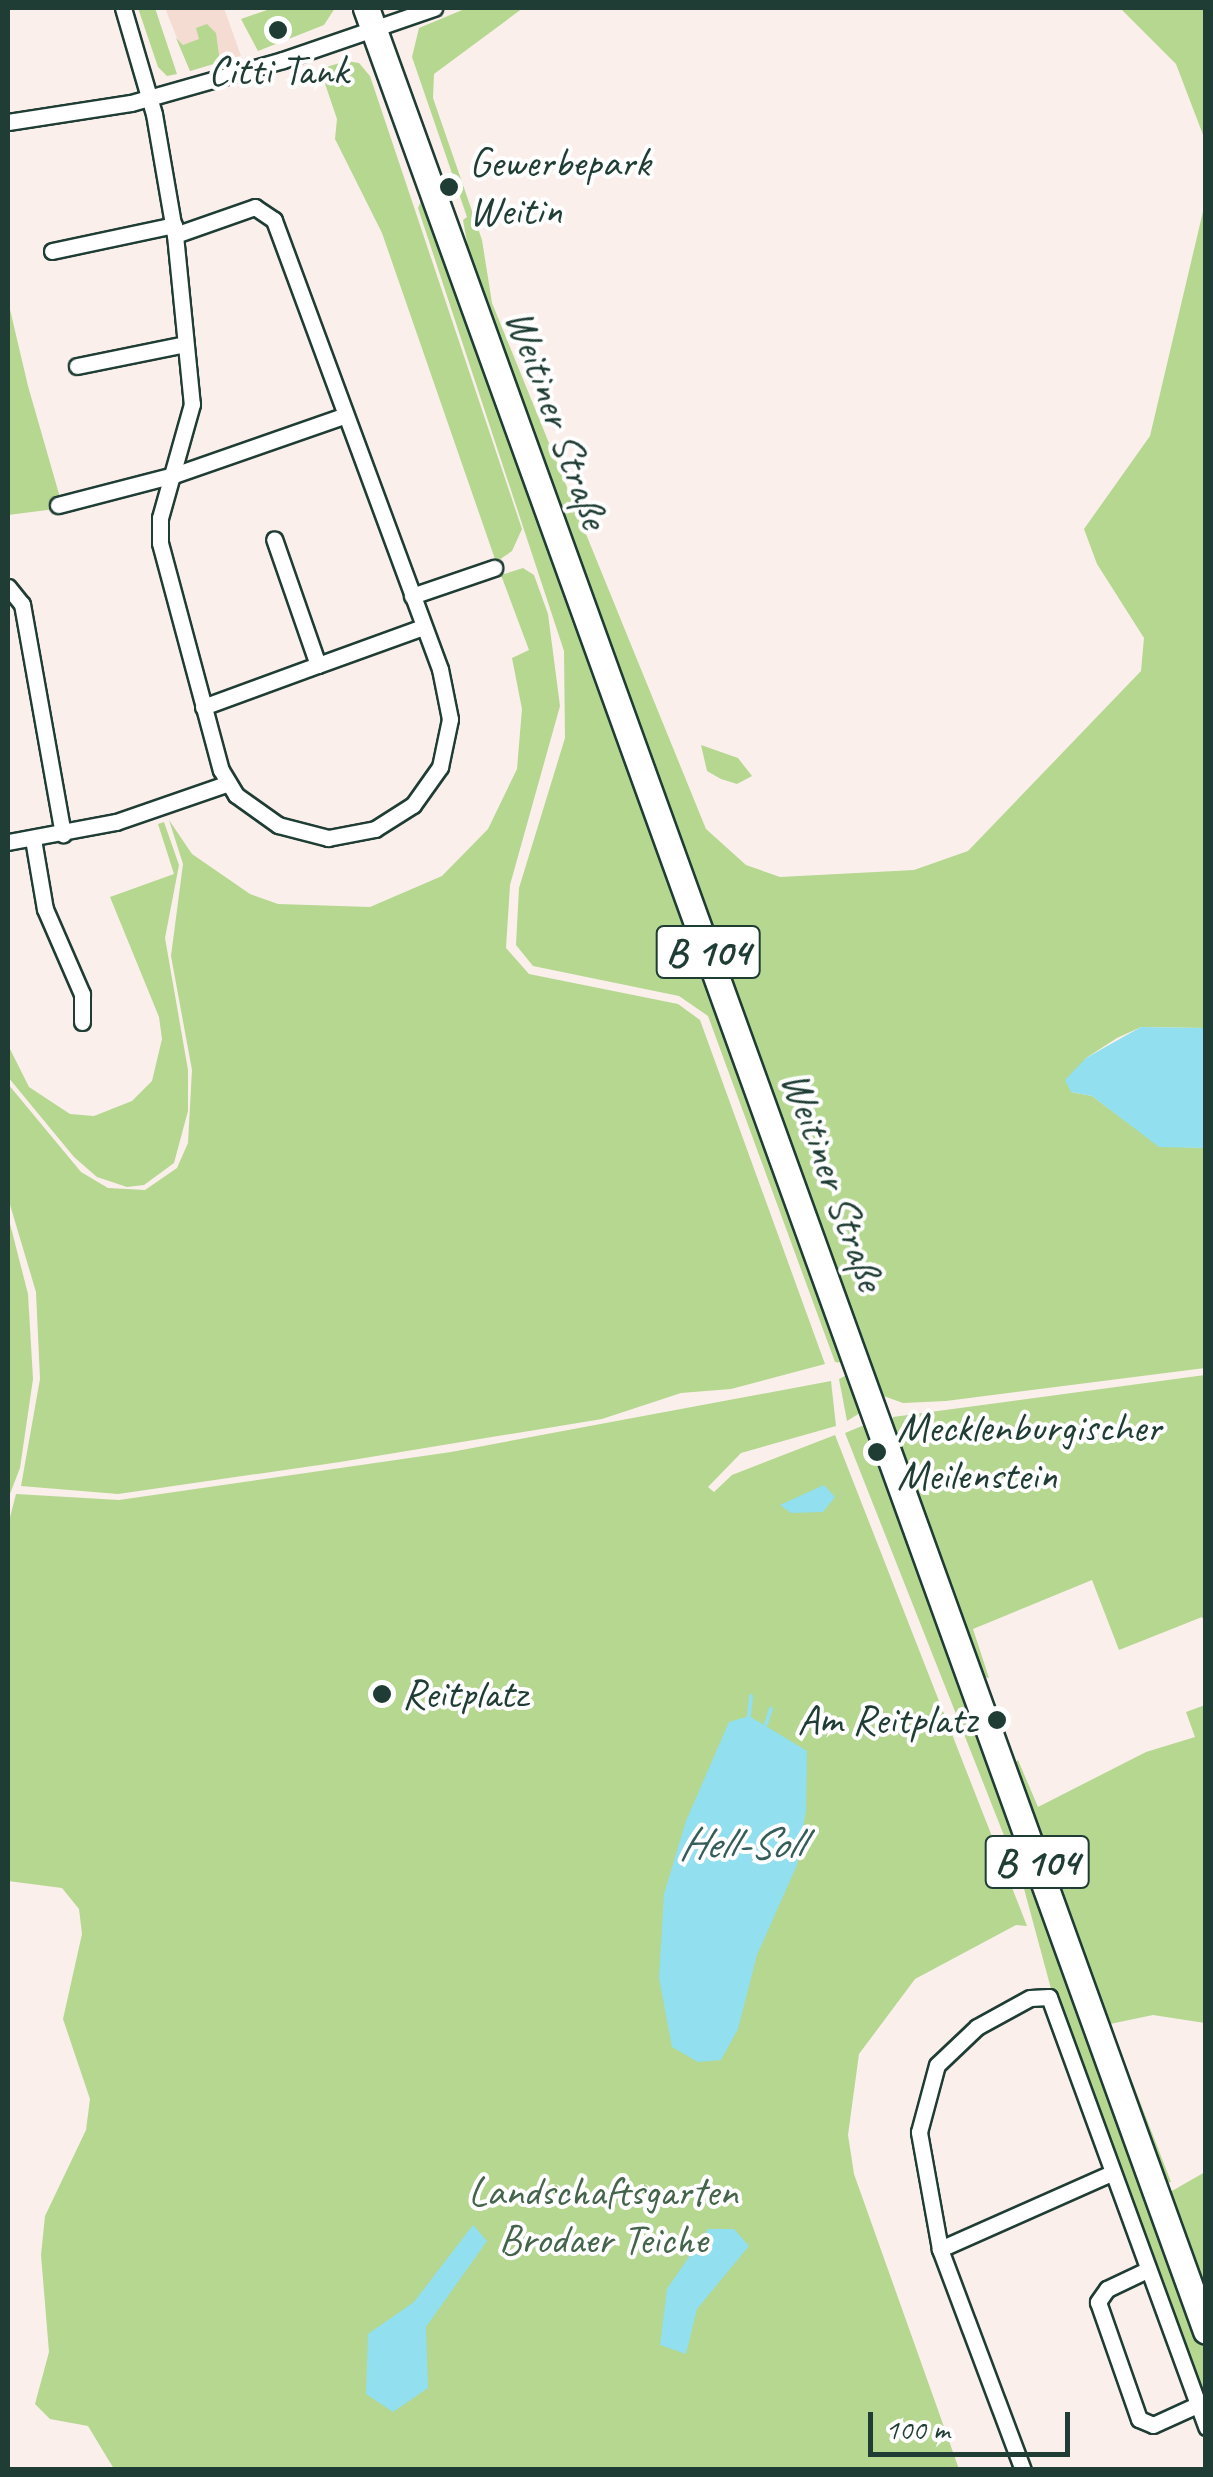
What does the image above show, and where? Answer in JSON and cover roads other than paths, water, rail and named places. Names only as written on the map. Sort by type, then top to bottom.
[{"type":"main road","name":"Weitiner Straße","points":[[370,18],[1206,2331]]},
{"type":"street","points":[[52,250],[174,230],[255,207],[268,211],[412,596],[450,719],[440,768],[413,805],[375,830],[328,838],[278,825],[226,784],[160,543],[174,475],[192,420],[174,230],[151,97],[123,8]]},
{"type":"street","points":[[8,122],[151,97],[370,18],[434,8]]},
{"type":"street","points":[[77,366],[185,344]]},
{"type":"street","points":[[58,505],[174,475],[343,416]]},
{"type":"street","points":[[274,540],[318,665]]},
{"type":"street","points":[[412,596],[494,568]]},
{"type":"street","points":[[8,588],[16,589],[22,604],[63,834]]},
{"type":"street","points":[[203,707],[423,627]]},
{"type":"street","points":[[8,842],[63,834],[226,784]]},
{"type":"street","points":[[33,839],[46,910],[82,994],[82,1022]]},
{"type":"street","points":[[1024,2470],[940,2249],[919,2132],[937,2065],[1000,2013],[1049,1997],[1109,2174],[1206,2427]]},
{"type":"street","points":[[940,2249],[1109,2174]]},
{"type":"street","points":[[1147,2270],[1106,2289],[1098,2302],[1139,2420],[1152,2425],[1198,2405]]},
{"type":"water","points":[[1141,1027],[1205,1028],[1205,1148],[1159,1147],[1092,1096],[1071,1092],[1065,1080],[1086,1058]]},
{"type":"water","points":[[824,1485],[835,1497],[823,1512],[791,1513],[780,1505]]},
{"type":"water","name":"Hell-Soll","points":[[749,1716],[807,1751],[806,1810],[797,1865],[757,1955],[738,2029],[721,2060],[698,2062],[672,2047],[659,1978],[664,1894],[686,1821],[729,1722]]},
{"type":"water","points":[[473,2225],[487,2241],[426,2327],[428,2388],[393,2412],[366,2394],[368,2334],[414,2302]]},
{"type":"water","points":[[708,2229],[734,2229],[749,2246],[697,2309],[686,2354],[660,2345],[667,2289]]},
{"type":"waterway","points":[[749,1716],[751,1696]]},
{"type":"waterway","points":[[766,1724],[771,1709]]},
{"type":"place","name":"Citti Tank","points":[[278,30]]},
{"type":"place","name":"Gewerbepark Weitin","points":[[449,187]]},
{"type":"place","name":"Mecklenburgischer Meilenstein","points":[[877,1452]]},
{"type":"place","name":"Reitplatz","points":[[382,1694]]},
{"type":"place","name":"Am Reitplatz","points":[[997,1720]]},
{"type":"park label","name":"Landschaftsgarten Brodaer Teiche","points":[[603,2216]]}]
